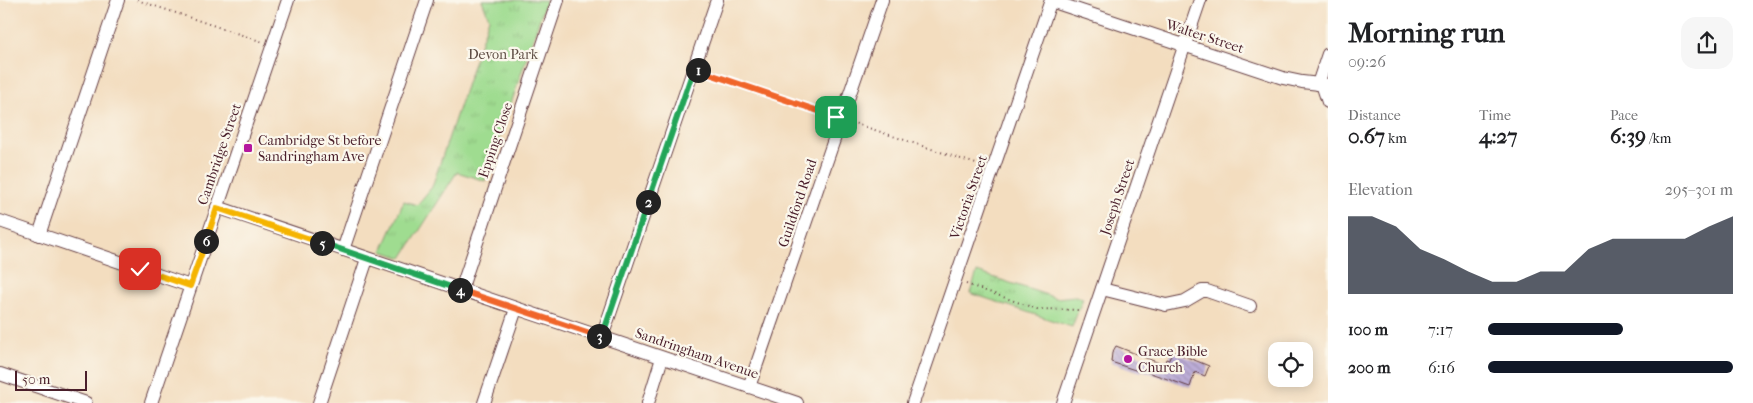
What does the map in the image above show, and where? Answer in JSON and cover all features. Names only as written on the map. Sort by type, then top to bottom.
[{"type":"street","points":[[39,235],[118,0]]},
{"type":"street","name":"Cambridge Street","points":[[151,403],[288,0]]},
{"type":"street","points":[[343,250],[427,0]]},
{"type":"street","name":"Epping Close","points":[[461,290],[558,0]]},
{"type":"street","points":[[602,337],[717,0]]},
{"type":"street","name":"Guildford Road","points":[[750,387],[882,0]]},
{"type":"street","name":"Walter Street","points":[[1051,0],[1283,78],[1322,84]]},
{"type":"street","name":"Victoria Street","points":[[913,403],[1051,0]]},
{"type":"street","name":"Joseph Street","points":[[1062,403],[1200,0]]},
{"type":"street","points":[[1328,54],[1322,84],[1328,102]]},
{"type":"street","name":"Sandringham Avenue","points":[[217,208],[797,403]]},
{"type":"street","points":[[0,221],[190,286]]},
{"type":"street","points":[[319,403],[367,259]]},
{"type":"street","points":[[1102,288],[1166,305],[1185,301],[1202,291],[1208,291],[1250,306]]},
{"type":"street","points":[[484,403],[516,309]]},
{"type":"street","points":[[648,403],[662,358]]},
{"type":"street","points":[[0,374],[86,403]]},
{"type":"path","points":[[137,0],[272,45]]},
{"type":"path","points":[[694,68],[836,117]]},
{"type":"path","points":[[846,120],[984,166]]},
{"type":"path","points":[[966,284],[1038,309],[1080,310]]},
{"type":"green space","name":"Devon Park","points":[[482,0],[546,0],[485,181],[457,172],[402,258],[382,251],[404,201],[417,205],[432,187],[489,18]]},
{"type":"green space","points":[[977,272],[1056,298],[1075,296],[1083,298],[1072,327],[970,293]]},
{"type":"building","points":[[1116,346],[1164,365],[1166,359],[1169,360],[1172,351],[1209,366],[1205,376],[1195,372],[1190,387],[1142,370],[1141,372],[1111,362],[1112,353]]},
{"type":"place","name":"Cambridge St before Sandringham Ave","points":[[248,148]]},
{"type":"place","name":"Grace Bible Church","points":[[1128,359]]},
{"type":"route","points":[[140,269],[190,286],[217,208],[602,337],[694,68],[836,117]]}]
